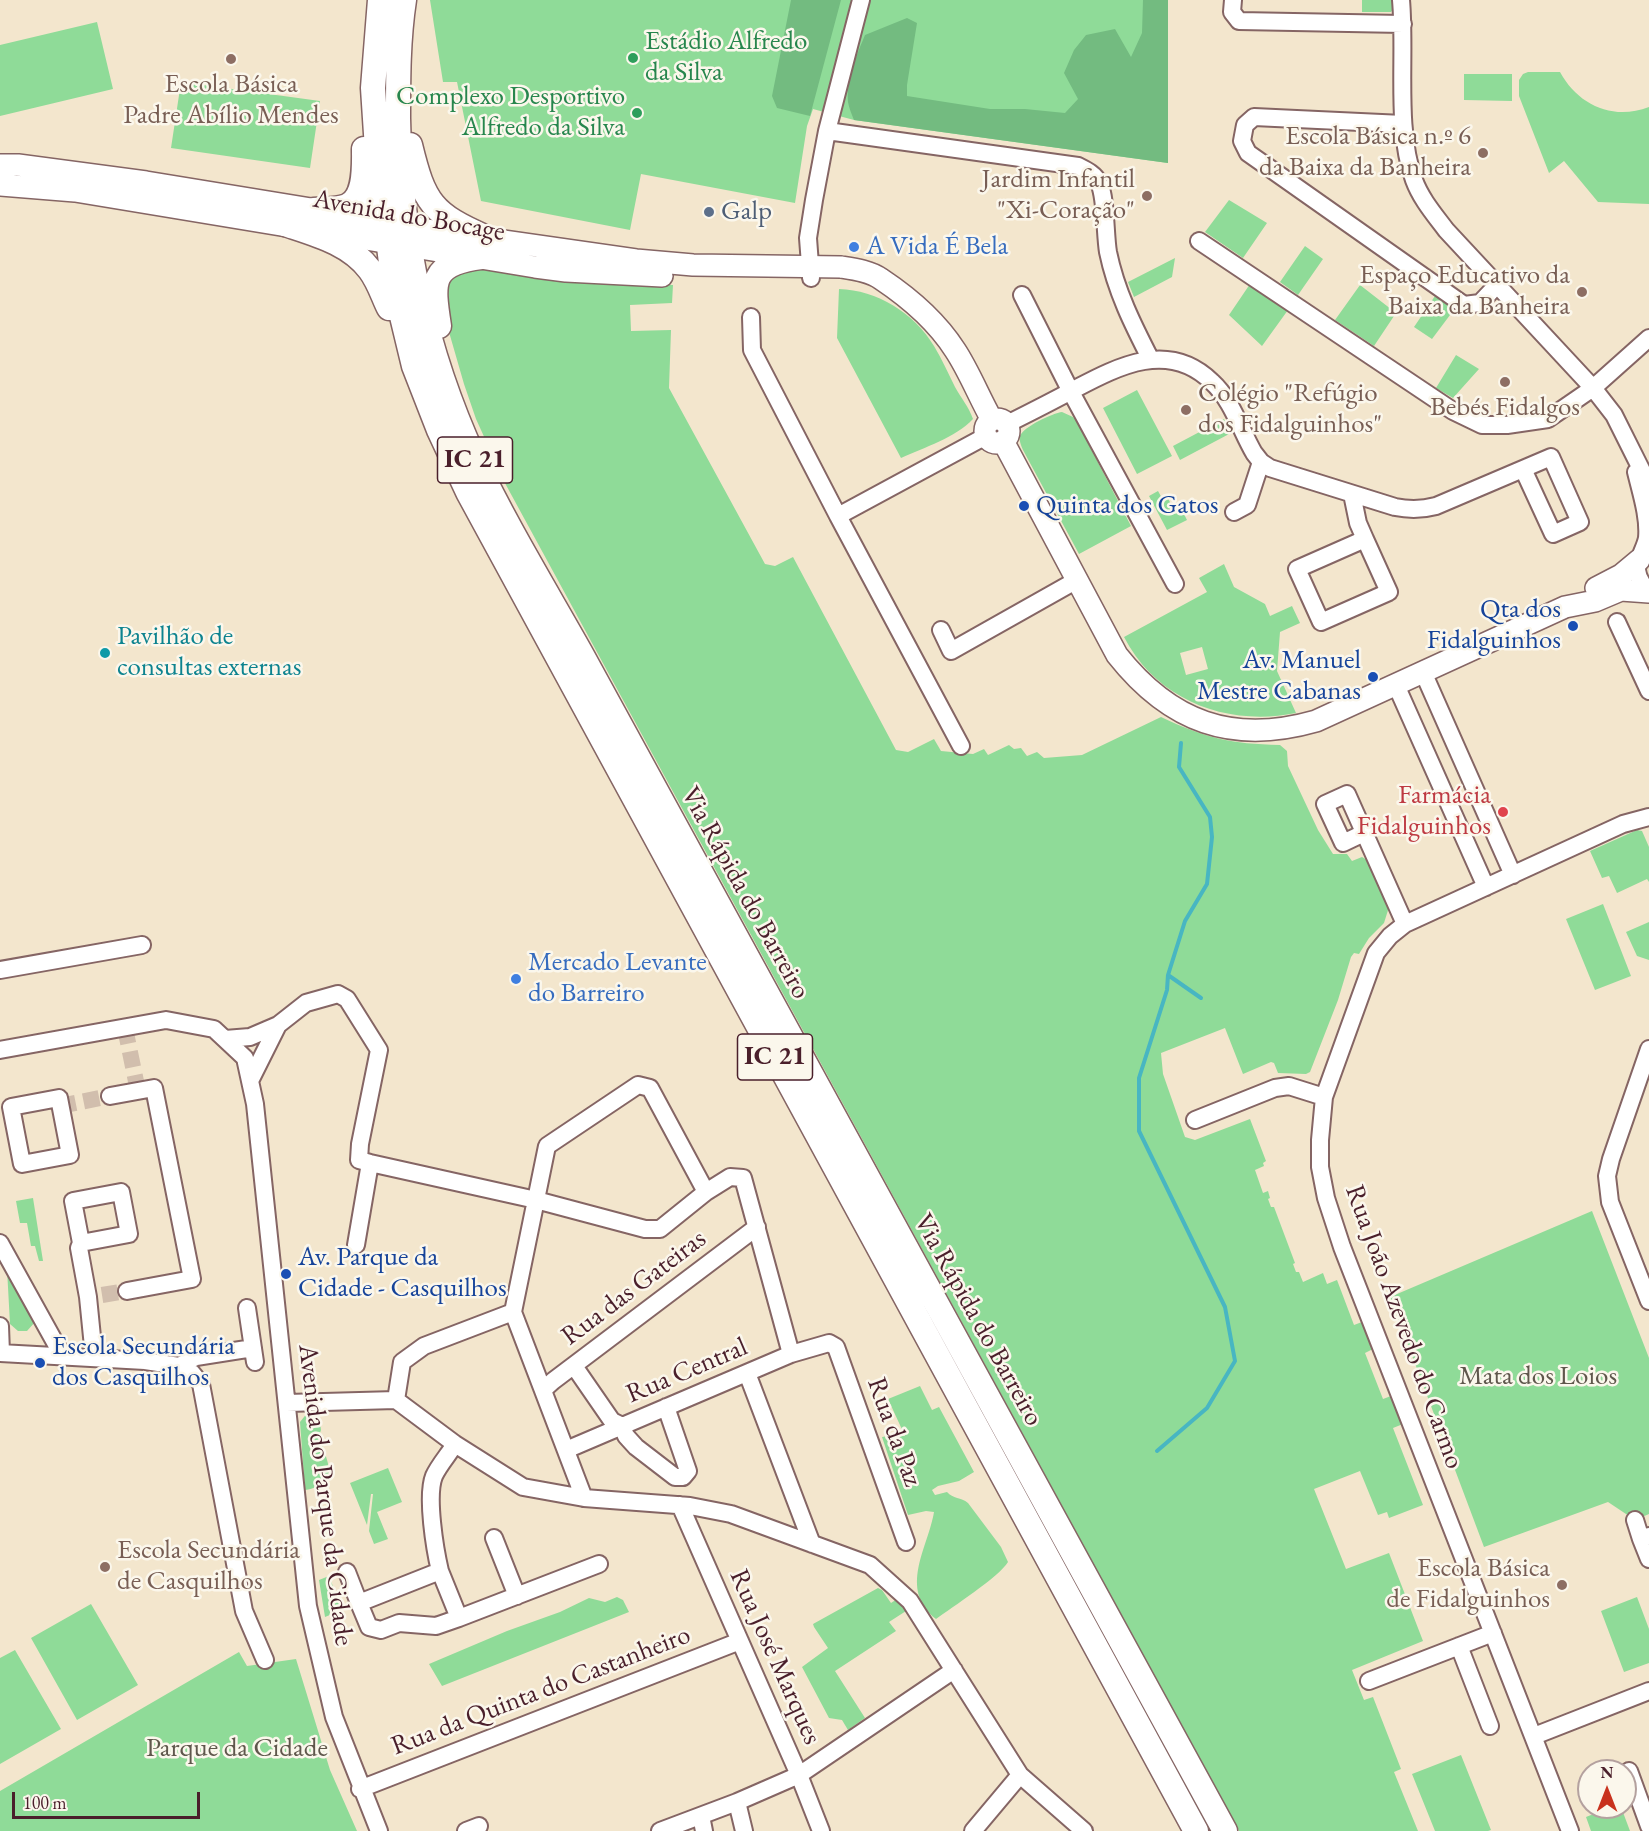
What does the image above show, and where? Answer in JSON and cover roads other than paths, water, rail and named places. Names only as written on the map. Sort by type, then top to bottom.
[{"type":"highway","name":"Via Rápida do Barreiro","points":[[380,0],[373,88],[380,195],[397,234],[445,388],[474,458],[1225,1831]]},
{"type":"highway","name":"Via Rápida do Barreiro","points":[[404,0],[398,93],[397,234],[393,279],[414,366],[439,430],[468,492],[1196,1831]]},
{"type":"highway","points":[[314,210],[349,206],[356,198],[361,187],[364,131],[373,88]]},
{"type":"highway","points":[[398,93],[419,179],[427,197],[439,212],[484,248],[447,266],[440,274],[436,285],[435,305],[444,361],[445,388]]},
{"type":"highway","points":[[285,224],[323,236],[339,244],[356,255],[370,269],[414,366]]},
{"type":"main road","name":"Avenida do Bocage","points":[[0,165],[18,165],[146,182],[314,210],[397,234]]},
{"type":"main road","name":"Avenida do Bocage","points":[[0,185],[75,191],[285,224],[397,234],[484,248],[810,272],[841,267],[863,271],[881,278],[914,304],[955,350],[1117,655],[1132,674],[1171,707],[1214,725],[1257,731],[1316,721],[1565,607]]},
{"type":"main road","points":[[1565,607],[1588,591],[1621,575],[1643,554]]},
{"type":"main road","points":[[1565,607],[1595,601],[1621,590],[1649,591]]},
{"type":"street","points":[[810,272],[808,238],[827,131],[861,0]]},
{"type":"street","points":[[1233,0],[1232,12],[1239,21],[1403,24]]},
{"type":"street","points":[[1401,0],[1403,124],[1407,159],[1414,182],[1427,205],[1446,230],[1593,388],[1614,415],[1649,485]]},
{"type":"street","points":[[1403,124],[1254,117],[1245,125],[1242,141],[1248,153],[1464,305],[1480,303],[1497,285]]},
{"type":"street","points":[[827,131],[1078,165],[1091,173],[1099,180],[1103,192],[1105,229],[1114,279],[1128,316],[1151,360]]},
{"type":"street","points":[[1199,240],[1453,411],[1482,425],[1507,425],[1548,419],[1593,388],[1649,338]]},
{"type":"street","points":[[1022,295],[1071,392],[1175,584]]},
{"type":"street","points":[[752,317],[752,350],[961,746]]},
{"type":"street","points":[[838,516],[1115,368],[1151,360],[1164,360],[1190,366],[1214,383],[1261,462],[1270,468],[1352,494],[1409,510],[1423,510],[1523,470]]},
{"type":"street","points":[[1633,453],[1647,521],[1647,539],[1637,572],[1649,591]]},
{"type":"street","points":[[1234,512],[1247,505],[1261,462]]},
{"type":"street","points":[[1352,494],[1358,523],[1389,592],[1321,622],[1297,569],[1365,539]]},
{"type":"street","points":[[941,630],[951,651],[1077,580]]},
{"type":"street","points":[[1617,622],[1649,691]]},
{"type":"street","points":[[1423,672],[1513,875]]},
{"type":"street","points":[[1396,685],[1486,887]]},
{"type":"street","name":"Rua João Azevedo do Carmo","points":[[1570,1831],[1342,1247],[1326,1198],[1320,1167],[1320,1140],[1324,1097],[1376,953],[1390,936],[1406,924],[1486,887],[1631,821],[1649,817]]},
{"type":"street","points":[[1364,833],[1406,924]]},
{"type":"street","points":[[0,970],[142,945]]},
{"type":"street","points":[[225,1039],[250,1037],[278,1025],[306,1003],[338,994],[347,999],[379,1050],[360,1144],[359,1160],[370,1164],[536,1200],[645,1229],[660,1229],[706,1192],[730,1177],[743,1178],[791,1354]]},
{"type":"street","name":"Avenida do Parque da Cidade","points":[[0,1050],[166,1020],[214,1029],[245,1058],[255,1104],[308,1606],[334,1717],[360,1789],[379,1831]]},
{"type":"street","points":[[250,1081],[278,1025]]},
{"type":"street","points":[[1649,1049],[1611,1159],[1607,1188],[1610,1202],[1649,1301]]},
{"type":"street","points":[[584,1498],[513,1312],[547,1146],[638,1085],[650,1088],[706,1192]]},
{"type":"street","points":[[1195,1120],[1275,1088],[1289,1086],[1324,1097]]},
{"type":"street","points":[[110,1096],[154,1088],[192,1279],[127,1291]]},
{"type":"street","points":[[59,1098],[70,1155],[22,1164],[11,1107],[59,1098]]},
{"type":"street","points":[[356,1245],[370,1164]]},
{"type":"street","name":"Rua das Gateiras","points":[[543,1390],[756,1227]]},
{"type":"street","points":[[0,1243],[62,1355]]},
{"type":"street","points":[[81,1243],[79,1248],[95,1296],[94,1357]]},
{"type":"street","points":[[179,1366],[196,1357],[254,1355],[248,1308]]},
{"type":"street","points":[[396,1400],[402,1362],[424,1346],[513,1312]]},
{"type":"street","points":[[0,1326],[1,1353],[94,1357],[179,1366],[192,1373],[201,1384],[244,1611],[265,1660]]},
{"type":"street","name":"Rua Central","points":[[566,1450],[791,1354],[829,1342]]},
{"type":"street","name":"Rua da Paz","points":[[829,1342],[836,1347],[906,1542]]},
{"type":"street","points":[[574,1366],[612,1421],[622,1426],[626,1436],[636,1447],[675,1477],[683,1477],[688,1471],[666,1407]]},
{"type":"street","points":[[747,1373],[812,1544]]},
{"type":"street","points":[[286,1403],[396,1400],[455,1443],[523,1486],[584,1498],[680,1505],[731,1514],[870,1565],[910,1601],[1020,1775],[1084,1831]]},
{"type":"street","points":[[455,1443],[434,1476],[432,1515],[436,1552],[459,1618]]},
{"type":"street","name":"Rua José Marques","points":[[680,1505],[799,1775],[821,1831]]},
{"type":"street","points":[[1635,1520],[1645,1538],[1649,1559]]},
{"type":"street","points":[[494,1538],[517,1596]]},
{"type":"street","points":[[347,1572],[369,1627],[381,1630],[399,1623],[436,1626],[599,1564]]},
{"type":"street","points":[[359,1603],[441,1571]]},
{"type":"street","points":[[1369,1681],[1493,1633]]},
{"type":"street","name":"Rua da Quinta do Castanheiro","points":[[360,1789],[740,1641]]},
{"type":"street","points":[[1459,1646],[1490,1726]]},
{"type":"street","points":[[660,1831],[703,1824],[737,1803],[799,1775],[954,1670]]},
{"type":"street","points":[[1534,1736],[1649,1691]]},
{"type":"street","points":[[973,1831],[1020,1775]]},
{"type":"street","points":[[1637,1793],[1649,1826]]},
{"type":"street","points":[[737,1803],[744,1831]]},
{"type":"waterway","points":[[1157,1451],[1207,1408],[1235,1361],[1225,1307],[1139,1131],[1139,1078],[1167,990],[1168,975],[1185,921],[1207,884],[1212,837],[1210,817],[1179,767],[1181,743]]},
{"type":"waterway","points":[[1168,975],[1201,998]]},
{"type":"tunnel","points":[[125,1028],[138,1091]]},
{"type":"tunnel","points":[[60,1106],[110,1096]]},
{"type":"tunnel","points":[[102,1295],[127,1291]]},
{"type":"place","name":"Estádio Alfredo da Silva","points":[[633,58]]},
{"type":"place","name":"Escola Básica Padre Abílio Mendes","points":[[231,59]]},
{"type":"place","name":"Complexo Desportivo Alfredo da Silva","points":[[637,113]]},
{"type":"place","name":"Escola Básica n.º 6 da Baixa da Banheira","points":[[1483,153]]},
{"type":"place","name":"Jardim Infantil \"Xi-Coração\"","points":[[1147,196]]},
{"type":"place","name":"Galp","points":[[709,212]]},
{"type":"place","name":"A Vida É Bela","points":[[854,247]]},
{"type":"place","name":"Espaço Educativo da Baixa da Banheira","points":[[1582,292]]},
{"type":"place","name":"Bebés Fidalgos","points":[[1505,382]]},
{"type":"place","name":"Colégio \"Refúgio dos Fidalguinhos\"","points":[[1186,410]]},
{"type":"place","name":"Quinta dos Gatos","points":[[1024,506]]},
{"type":"place","name":"Qta dos Fidalguinhos","points":[[1573,626]]},
{"type":"place","name":"Pavilhão de consultas externas","points":[[105,653]]},
{"type":"place","name":"Av. Manuel Mestre Cabanas","points":[[1373,677]]},
{"type":"place","name":"Farmácia Fidalguinhos","points":[[1503,812]]},
{"type":"place","name":"Mercado Levante do Barreiro","points":[[516,979]]},
{"type":"place","name":"Av. Parque da Cidade - Casquilhos","points":[[286,1274]]},
{"type":"place","name":"Escola Secundária dos Casquilhos","points":[[40,1363]]},
{"type":"place","name":"Escola Secundária de Casquilhos","points":[[105,1567]]},
{"type":"place","name":"Escola Básica de Fidalguinhos","points":[[1562,1585]]},
{"type":"park label","name":"Mata dos Loios","points":[[1538,1377]]},
{"type":"park label","name":"Parque da Cidade","points":[[237,1749]]}]
